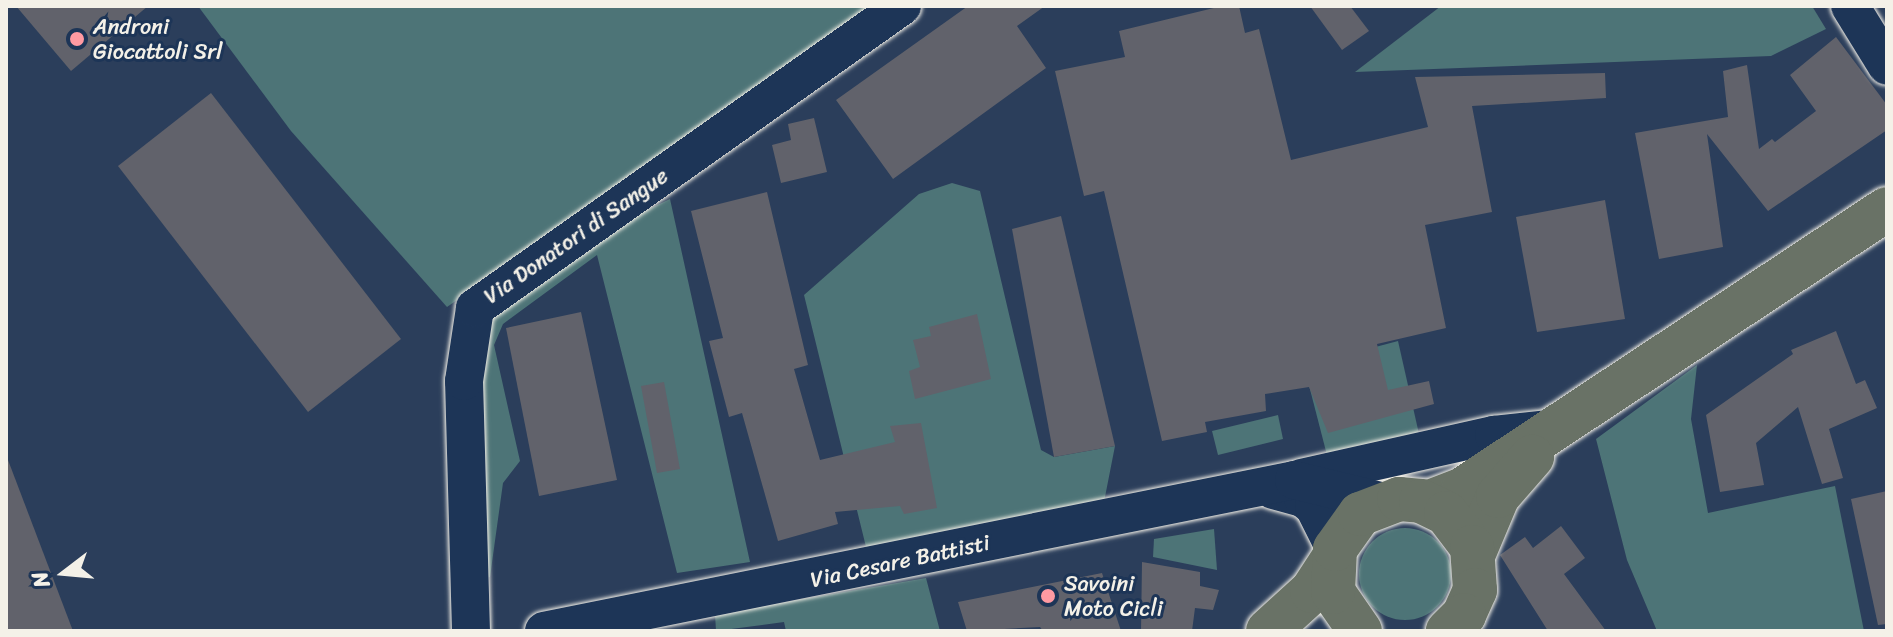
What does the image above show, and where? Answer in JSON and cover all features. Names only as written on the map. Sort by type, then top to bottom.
[{"type":"main road","points":[[1268,631],[1312,591],[1354,519],[1384,502],[1427,503],[1463,489],[1887,209]]},
{"type":"main road","points":[[1474,553],[1498,496],[1557,428]]},
{"type":"main road","points":[[1427,503],[1458,523],[1474,553],[1477,576],[1466,622]]},
{"type":"main road","points":[[1333,555],[1344,630]]},
{"type":"street","name":"Via Donatori di Sangue","points":[[471,631],[463,439],[464,381],[475,308],[902,6]]},
{"type":"street","points":[[1867,25],[1887,66]]},
{"type":"street","name":"Via Cesare Battisti","points":[[544,631],[1294,480],[1481,438],[1557,428]]},
{"type":"street","name":"Via Cesare Battisti","points":[[1294,480],[1384,502]]},
{"type":"street","name":"Via Cesare Battisti","points":[[1255,488],[1303,498],[1324,520],[1333,555]]},
{"type":"green space","points":[[198,6],[876,6],[447,307],[291,131]]},
{"type":"green space","points":[[1441,6],[1812,6],[1826,29],[1771,56],[1355,72]]},
{"type":"green space","points":[[952,183],[980,191],[1041,450],[1054,457],[1115,446],[1104,502],[867,551],[804,295],[919,194]]},
{"type":"green space","points":[[670,199],[750,562],[677,573],[597,255],[503,324],[494,345],[520,461],[503,483],[490,577],[482,579],[474,433],[490,319],[592,236]]},
{"type":"green space","points":[[1398,341],[1419,434],[1329,463],[1304,366]]},
{"type":"green space","points":[[1697,365],[1691,419],[1708,513],[1835,486],[1864,631],[1657,631],[1627,560],[1596,439]]},
{"type":"green space","points":[[1278,415],[1283,439],[1218,455],[1212,431]]},
{"type":"green space","points":[[1405,528],[1423,532],[1437,542],[1447,556],[1451,574],[1447,592],[1437,606],[1423,616],[1405,620],[1387,616],[1373,606],[1363,592],[1359,574],[1363,556],[1373,542],[1387,532]]},
{"type":"green space","points":[[1214,529],[1217,570],[1153,557],[1154,539]]},
{"type":"green space","points":[[926,578],[940,631],[786,631],[784,622],[716,631],[715,614]]},
{"type":"building","name":"Androni Giocattoli Srl","points":[[16,6],[148,6],[71,71]]},
{"type":"building","points":[[968,6],[1045,6],[1017,26],[1046,68],[893,179],[836,100]]},
{"type":"building","points":[[1222,6],[1239,6],[1245,33],[1259,29],[1291,160],[1428,127],[1415,77],[1605,73],[1606,98],[1472,106],[1492,212],[1425,225],[1446,328],[1377,344],[1388,390],[1429,381],[1434,404],[1328,433],[1309,387],[1265,394],[1266,411],[1205,422],[1207,432],[1162,441],[1104,191],[1084,196],[1055,71],[1125,57],[1119,31]]},
{"type":"building","points":[[1310,6],[1350,6],[1369,31],[1342,50]]},
{"type":"building","points":[[1836,37],[1887,105],[1887,130],[1768,211],[1707,134],[1723,247],[1659,259],[1635,133],[1728,117],[1723,71],[1747,65],[1759,149],[1772,139],[1775,142],[1816,111],[1790,75]]},
{"type":"building","points":[[211,93],[401,339],[308,412],[118,166]]},
{"type":"building","points":[[814,118],[827,172],[781,183],[772,145],[791,140],[788,124]]},
{"type":"building","points":[[767,192],[808,365],[794,369],[820,460],[895,442],[890,426],[921,423],[937,508],[904,514],[900,506],[835,512],[838,524],[778,541],[742,413],[729,417],[709,341],[723,338],[691,211]]},
{"type":"building","points":[[1605,200],[1625,319],[1537,332],[1516,217]]},
{"type":"building","points":[[1061,216],[1115,446],[1054,457],[1012,229]]},
{"type":"building","points":[[581,312],[617,480],[539,496],[506,328]]},
{"type":"building","points":[[977,314],[991,379],[915,399],[909,371],[920,367],[913,340],[931,336],[929,327]]},
{"type":"building","points":[[1836,331],[1856,384],[1865,380],[1877,408],[1829,429],[1843,478],[1822,484],[1798,407],[1756,443],[1764,485],[1720,492],[1706,415],[1793,354],[1791,350]]},
{"type":"building","points":[[664,382],[680,469],[657,473],[641,386]]},
{"type":"building","points":[[8,460],[73,631],[6,631]]},
{"type":"building","points":[[1887,491],[1887,624],[1878,625],[1851,499]]},
{"type":"building","points":[[1561,526],[1585,558],[1564,574],[1606,631],[1548,631],[1500,555],[1525,537],[1533,548]]},
{"type":"building","points":[[1142,562],[1200,572],[1200,586],[1219,590],[1213,610],[1195,608],[1192,631],[1141,631]]},
{"type":"building","name":"Savoini Moto Cicli","points":[[1102,573],[1121,631],[1043,631],[1040,627],[967,631],[958,602]]},
{"type":"place","name":"Androni Giocattoli Srl","points":[[77,39]]},
{"type":"place","name":"Savoini Moto Cicli","points":[[1048,596]]}]
